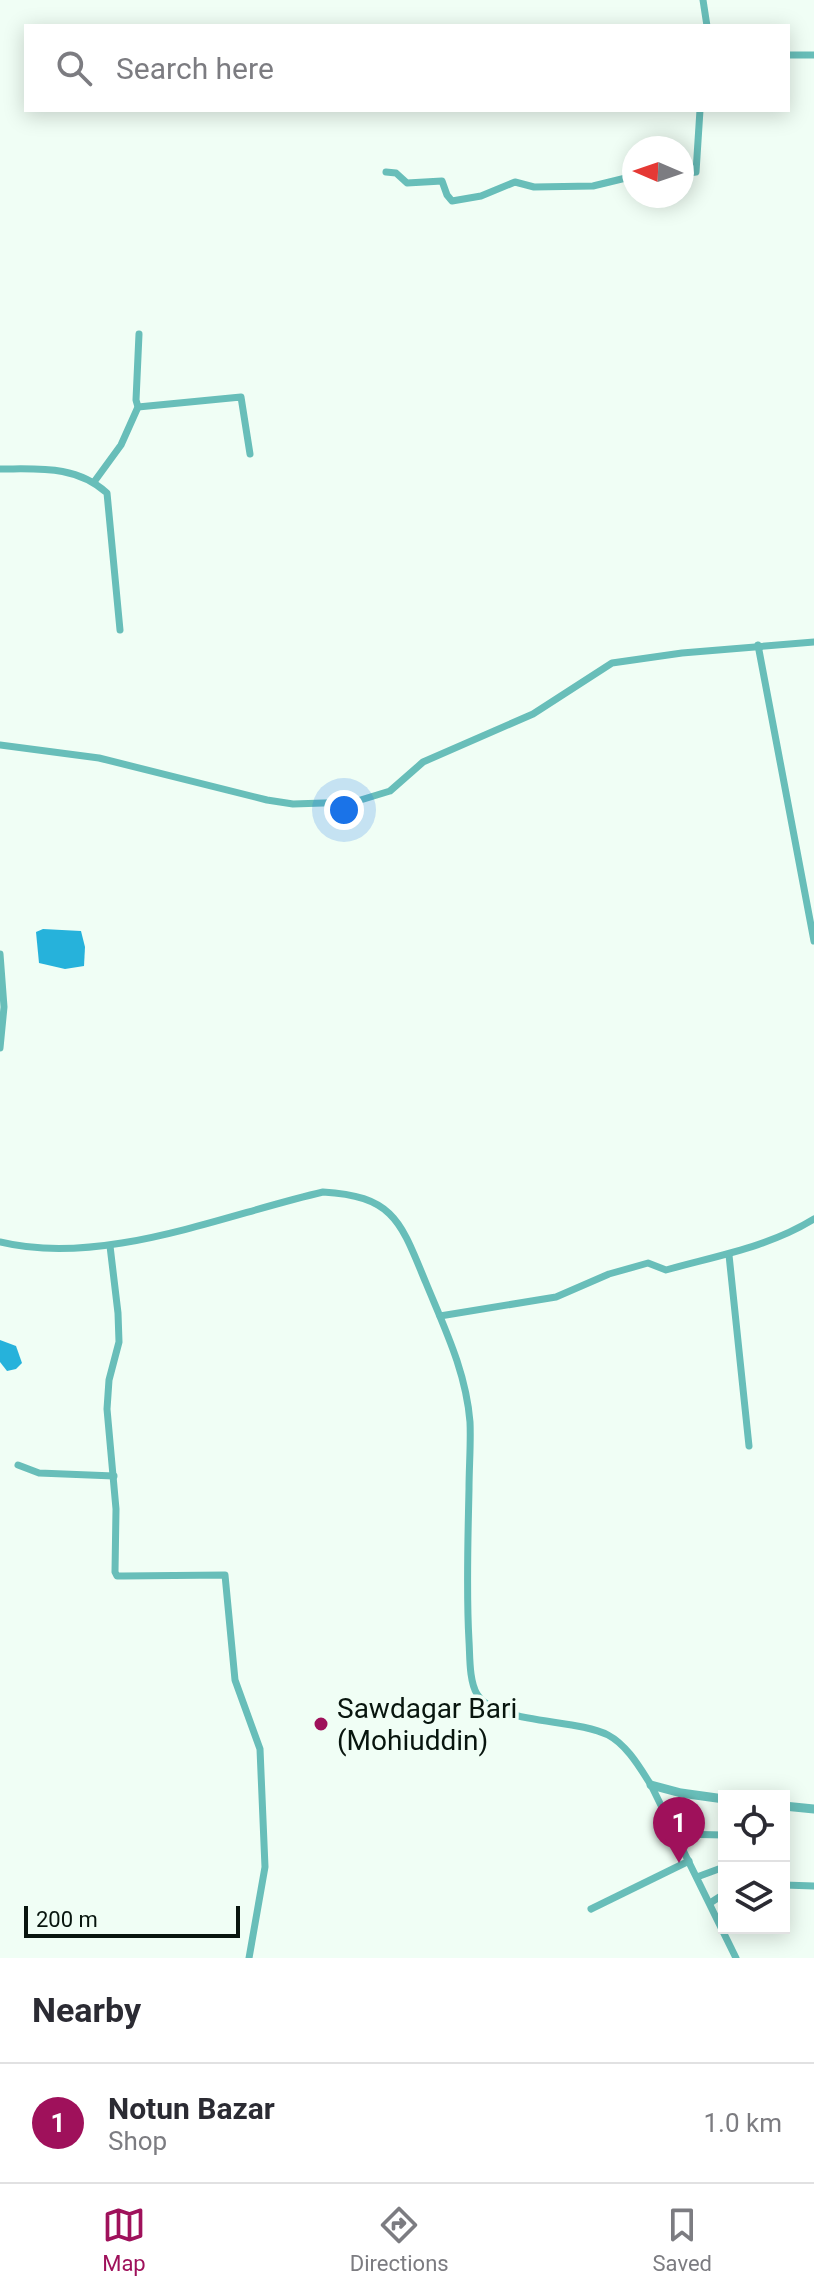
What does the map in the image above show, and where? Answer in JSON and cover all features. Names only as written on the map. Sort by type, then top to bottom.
[{"type":"street","points":[[703,0],[707,24]]},
{"type":"street","points":[[790,55],[814,55]]},
{"type":"street","points":[[694,172],[700,112]]},
{"type":"street","points":[[386,172],[396,173],[407,183],[442,181],[452,201],[481,196],[515,182],[534,187],[593,186],[622,179]]},
{"type":"street","points":[[94,482],[121,445],[138,407],[139,334]]},
{"type":"street","points":[[138,407],[241,397],[250,454]]},
{"type":"street","points":[[0,469],[56,469],[94,482],[107,493],[120,630]]},
{"type":"street","points":[[0,745],[99,758],[267,800],[293,804],[354,802],[390,791],[423,762],[533,714],[607,664],[682,653],[814,642]]},
{"type":"street","points":[[758,645],[814,941]]},
{"type":"street","points":[[0,954],[4,1007],[0,1048]]},
{"type":"street","points":[[0,1242],[45,1248],[110,1246],[323,1192],[352,1194],[377,1203],[392,1214],[406,1234],[461,1366],[470,1424],[466,1597],[475,1692],[486,1706],[607,1734],[617,1740],[651,1785],[736,1958]]},
{"type":"street","points":[[440,1316],[556,1297],[633,1266],[653,1263],[666,1270],[729,1255],[800,1228],[814,1219]]},
{"type":"street","points":[[110,1246],[119,1327],[107,1409],[114,1476],[115,1572],[117,1576],[225,1575],[235,1680],[260,1749],[265,1867],[249,1958]]},
{"type":"street","points":[[729,1255],[749,1446]]},
{"type":"street","points":[[18,1465],[39,1473],[114,1476]]},
{"type":"street","points":[[651,1785],[718,1798]]},
{"type":"street","points":[[790,1807],[814,1809]]},
{"type":"street","points":[[676,1834],[718,1835]]},
{"type":"street","points":[[591,1909],[689,1861]]},
{"type":"street","points":[[697,1877],[718,1869]]},
{"type":"street","points":[[790,1885],[814,1886]]},
{"type":"street","points":[[710,1903],[718,1898]]},
{"type":"water","points":[[43,929],[81,931],[85,947],[84,966],[65,969],[39,963],[36,932]]},
{"type":"water","points":[[0,1340],[16,1346],[22,1363],[16,1369],[7,1371],[0,1362]]},
{"type":"place","name":"Sawdagar Bari (Mohiuddin)","points":[[321,1724]]},
{"type":"place","name":"Notun Bazar","points":[[679,1863]]}]
